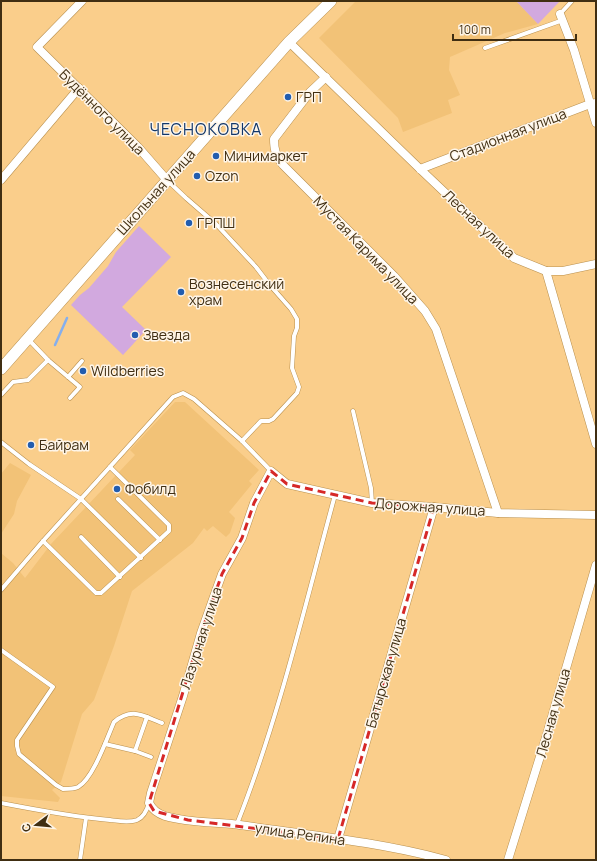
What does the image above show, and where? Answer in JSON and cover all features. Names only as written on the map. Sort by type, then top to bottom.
[{"type":"street","name":"Будённого улица","points":[[82,1],[37,47],[138,147],[166,179]]},
{"type":"street","name":"Школьная улица","points":[[1,368],[166,179],[257,80],[289,42],[331,1]]},
{"type":"street","points":[[562,17],[593,104],[596,123]]},
{"type":"street","name":"Лесная улица","points":[[289,42],[420,170],[514,258],[546,271]]},
{"type":"street","name":"Мустая Карима улица","points":[[326,78],[310,92],[274,139],[274,149],[277,157],[283,165],[394,276],[425,311],[436,329],[498,513]]},
{"type":"street","points":[[1,180],[79,88]]},
{"type":"street","name":"Стадионная улица","points":[[420,170],[474,148],[593,104]]},
{"type":"street","points":[[596,264],[563,271],[546,271],[596,444]]},
{"type":"street","name":"Дорожная улица","points":[[271,471],[287,484],[372,504],[434,507],[498,513],[596,515]]},
{"type":"street","name":"Лазурная улица","points":[[149,803],[201,633],[222,574],[242,538],[254,503],[271,471]]},
{"type":"street","name":"Батырская улица","points":[[338,840],[434,507]]},
{"type":"street","name":"Лесная улица","points":[[508,860],[547,734],[596,564]]},
{"type":"street","name":"улица Репина","points":[[149,803],[154,811],[166,816],[338,840],[418,853],[446,860]]},
{"type":"lane","points":[[485,48],[562,17],[572,1]]},
{"type":"lane","points":[[166,179],[216,224],[256,267],[291,309],[298,320],[294,336],[292,368],[299,387],[296,393],[273,419],[269,421],[261,421],[242,441]]},
{"type":"lane","points":[[27,338],[48,360],[80,387],[70,398]]},
{"type":"lane","points":[[1,395],[13,382],[28,380],[48,360]]},
{"type":"lane","points":[[68,377],[82,361]]},
{"type":"lane","points":[[1,590],[173,396],[183,393],[194,399],[242,441],[271,471]]},
{"type":"lane","points":[[353,411],[371,488],[372,504]]},
{"type":"lane","points":[[1,442],[29,464],[81,499],[141,558]]},
{"type":"lane","points":[[43,541],[96,593],[101,594],[170,531],[169,525],[110,467]]},
{"type":"lane","points":[[237,825],[252,787],[269,734],[335,495]]},
{"type":"lane","points":[[118,499],[160,540]]},
{"type":"lane","points":[[81,537],[120,577]]},
{"type":"lane","points":[[1,650],[53,687],[17,740],[17,746],[19,754],[63,789],[78,787],[88,778],[114,722],[118,718],[134,713],[162,723]]},
{"type":"lane","points":[[135,751],[147,717]]},
{"type":"lane","points":[[105,744],[135,751],[151,757]]},
{"type":"lane","points":[[1,803],[86,818],[126,822],[136,821],[143,817],[147,811],[149,803]]},
{"type":"lane","points":[[80,860],[86,818]]},
{"type":"highlighted area","points":[[271,471],[287,484],[372,503],[434,507],[338,839],[188,820],[154,811],[149,803],[151,793],[201,633],[222,574],[242,538],[254,503]]},
{"type":"shaded area","points":[[356,1],[516,1],[538,24],[505,33],[450,57],[449,70],[460,95],[448,100],[452,113],[403,132],[398,118],[319,38]]},
{"type":"shaded area","points":[[516,1],[560,1],[538,24]]},
{"type":"shaded area","points":[[139,226],[171,257],[122,307],[146,330],[123,355],[71,305],[89,288],[108,266],[116,252]]},
{"type":"shaded area","points":[[175,402],[185,402],[259,470],[249,481],[252,484],[229,512],[235,518],[230,533],[226,537],[213,526],[207,531],[204,528],[193,543],[132,591],[94,700],[82,714],[61,782],[52,790],[60,798],[58,802],[1,796],[1,553],[13,563],[25,578],[51,544],[135,455],[130,450]]},
{"type":"shaded area","points":[[10,463],[31,475],[17,501],[14,514],[1,534],[1,474]]},
{"type":"waterway","points":[[55,345],[67,318]]},
{"type":"place","name":"ГРП","points":[[288,97]]},
{"type":"place","name":"Минимаркет","points":[[216,156]]},
{"type":"place","name":"Ozon","points":[[197,176]]},
{"type":"place","name":"ГРПШ","points":[[189,223]]},
{"type":"place","name":"Вознесенский храм","points":[[181,292]]},
{"type":"place","name":"Звезда","points":[[135,335]]},
{"type":"place","name":"Wildberries","points":[[83,371]]},
{"type":"place","name":"Байрам","points":[[31,445]]},
{"type":"place","name":"Фобилд","points":[[117,489]]},
{"type":"district","name":"ЧЕСНОКОВКА","points":[[206,129]]}]
